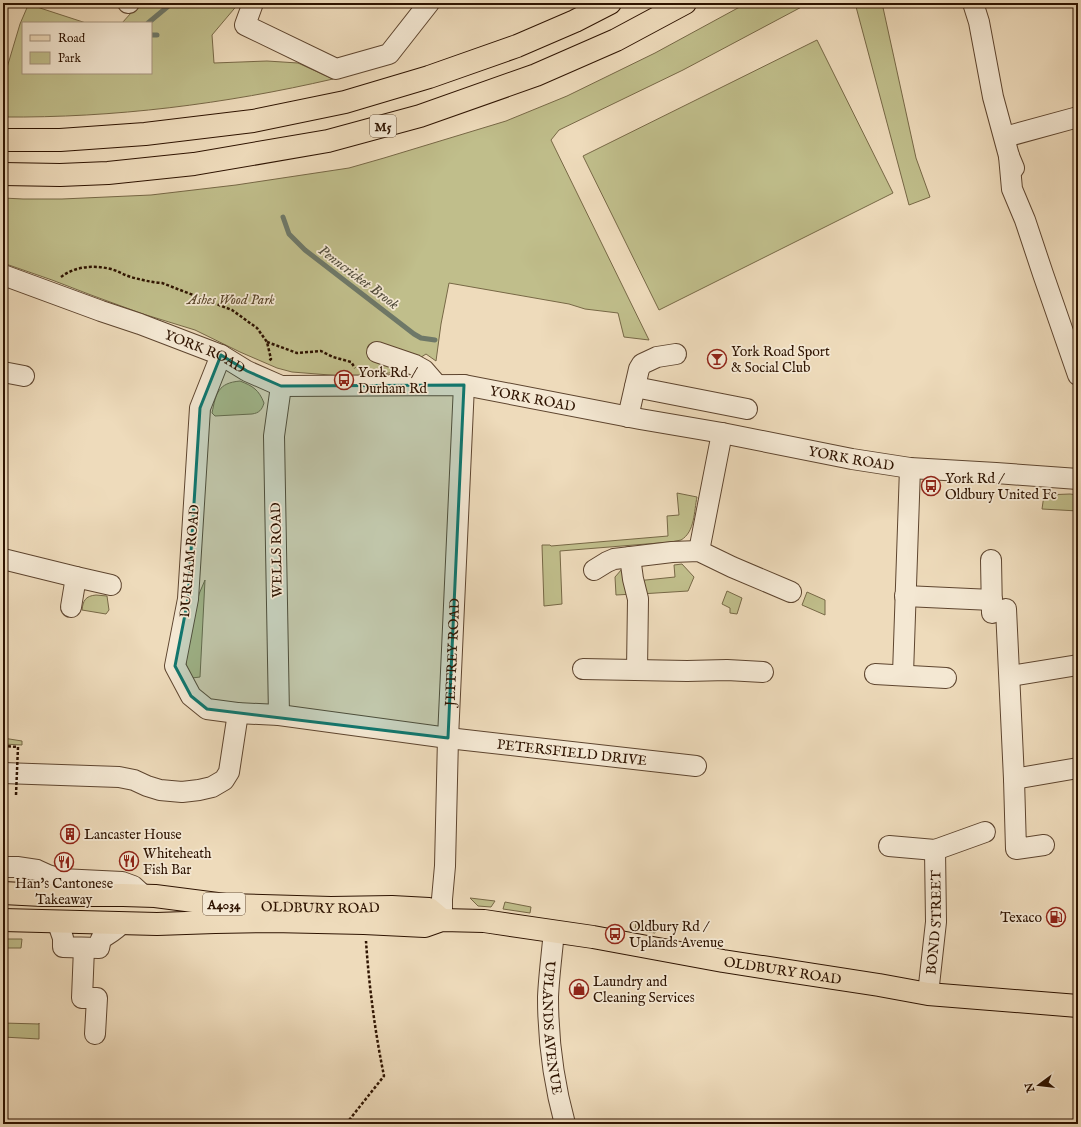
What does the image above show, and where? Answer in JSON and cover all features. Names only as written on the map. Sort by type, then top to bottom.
[{"type":"main road","name":"M5","points":[[3,140],[60,140],[145,134],[253,121],[345,102],[429,77],[517,46],[575,21],[610,3]]},
{"type":"main road","name":"M5","points":[[3,174],[60,175],[108,173],[194,164],[328,141],[420,116],[536,75],[616,40],[685,3]]},
{"type":"main road","name":"OLDBURY ROAD","points":[[3,893],[144,896],[225,904],[331,908],[392,907],[429,909],[442,920]]},
{"type":"main road","name":"OLDBURY ROAD","points":[[3,920],[157,924],[272,921],[425,926],[442,920],[484,921],[624,942],[723,961],[928,994],[1078,1006]]},
{"type":"street","points":[[253,3],[245,25],[336,69],[389,54],[429,3]]},
{"type":"street","points":[[973,3],[979,13],[993,97],[1007,146],[1012,189],[1025,220],[1078,375]]},
{"type":"street","points":[[1007,146],[1078,117]]},
{"type":"street","name":"YORK ROAD","points":[[3,275],[221,355],[247,371],[281,386],[464,385],[628,417],[722,433],[848,459],[910,468],[1078,479]]},
{"type":"street","points":[[377,352],[415,365],[424,370],[437,385]]},
{"type":"street","points":[[628,417],[639,369],[642,364],[656,358],[676,354]]},
{"type":"street","name":"DURHAM ROAD","points":[[221,355],[200,408],[188,599],[175,666],[191,696],[207,709],[238,713],[279,715],[448,738]]},
{"type":"street","points":[[3,372],[24,376]]},
{"type":"street","name":"JEFFREY ROAD","points":[[442,920],[445,866],[448,738],[464,385]]},
{"type":"street","name":"WELLS ROAD","points":[[279,715],[274,436],[281,386]]},
{"type":"street","points":[[635,387],[747,409]]},
{"type":"street","points":[[699,551],[722,433]]},
{"type":"street","points":[[903,674],[910,468]]},
{"type":"street","points":[[594,570],[606,562],[614,559],[672,552],[699,551],[791,592]]},
{"type":"street","points":[[630,557],[638,598],[637,670]]},
{"type":"street","points":[[3,559],[111,585]]},
{"type":"street","points":[[991,560],[1007,646],[1010,676],[1016,849],[1044,845]]},
{"type":"street","points":[[71,607],[76,577]]},
{"type":"street","points":[[905,596],[999,605]]},
{"type":"street","points":[[993,629],[999,605]]},
{"type":"street","points":[[1010,676],[1078,665]]},
{"type":"street","points":[[583,669],[687,672],[727,670],[763,672]]},
{"type":"street","points":[[875,674],[903,674],[946,678]]},
{"type":"street","points":[[3,773],[119,777],[134,780],[146,786],[160,790],[182,792],[206,788],[224,780],[229,772],[238,713]]},
{"type":"street","name":"PETERSFIELD DRIVE","points":[[448,738],[696,766]]},
{"type":"street","points":[[1014,779],[1078,768]]},
{"type":"street","name":"BOND STREET","points":[[889,846],[935,850],[985,832]]},
{"type":"street","name":"BOND STREET","points":[[928,994],[936,922],[935,850]]},
{"type":"street","points":[[3,867],[37,870],[61,879],[122,882],[133,886],[144,896]]},
{"type":"street","points":[[57,921],[63,938],[63,947],[84,948],[99,948],[101,939],[118,928],[122,923]]},
{"type":"street","name":"UPLANDS AVENUE","points":[[554,931],[548,998],[556,1088],[565,1124]]},
{"type":"street","points":[[84,948],[82,998],[97,998],[95,1034]]},
{"type":"path","points":[[59,278],[73,270],[96,267],[112,269],[131,277],[149,282],[162,283],[232,310],[256,328],[267,342],[271,359]]},
{"type":"path","points":[[267,342],[297,353],[321,351],[333,357],[351,362],[358,372]]},
{"type":"path","points":[[3,746],[18,747],[16,795]]},
{"type":"path","points":[[346,1124],[384,1076],[368,969],[366,923]]},
{"type":"highlighted area","points":[[221,355],[247,371],[281,386],[464,385],[448,738],[207,709],[191,696],[175,666],[188,599],[200,408]]},
{"type":"green space","points":[[29,3],[83,22],[22,22],[22,74],[152,74],[152,22],[123,22],[140,3],[239,3],[212,35],[214,63],[267,61],[298,63],[333,79],[251,96],[169,108],[86,115],[3,117],[3,81],[20,24]]},
{"type":"green space","name":"Ashes Wood Park","points":[[747,3],[809,3],[683,70],[559,130],[551,140],[649,340],[624,337],[618,313],[585,309],[569,304],[449,283],[436,361],[426,354],[398,372],[355,377],[292,372],[277,368],[240,352],[195,330],[143,314],[3,263],[3,198],[62,199],[151,195],[236,185],[349,168],[506,121],[567,96],[655,53]]},
{"type":"green space","points":[[855,3],[882,3],[916,158],[930,197],[909,205]]},
{"type":"green space","points":[[817,40],[893,193],[659,310],[583,156]]},
{"type":"green space","points":[[240,381],[249,385],[258,392],[264,403],[261,409],[257,413],[252,414],[215,416],[212,413],[219,390],[227,384]]},
{"type":"green space","points":[[677,493],[697,497],[693,521],[686,536],[681,540],[671,542],[560,551],[562,604],[544,606],[542,545],[551,546],[668,536],[667,516],[679,515]]},
{"type":"green space","points":[[1044,495],[1078,495],[1078,511],[1042,509]]},
{"type":"green space","points":[[682,564],[694,577],[688,591],[640,594],[636,581],[675,577],[674,565]]},
{"type":"green space","points":[[622,569],[634,594],[616,595],[615,577]]},
{"type":"green space","points":[[205,580],[200,677],[192,678],[186,665],[187,653],[199,594]]},
{"type":"green space","points":[[727,591],[742,598],[737,614],[730,613],[730,608],[722,604]]},
{"type":"green space","points":[[807,592],[825,600],[825,615],[802,605]]},
{"type":"green space","points":[[89,596],[107,596],[109,610],[106,614],[82,610],[85,600]]},
{"type":"green space","points":[[3,738],[22,741],[22,745],[3,744]]},
{"type":"green space","points":[[470,898],[495,901],[491,907],[478,906]]},
{"type":"green space","points":[[505,902],[531,907],[530,913],[503,909]]},
{"type":"green space","points":[[636,923],[656,926],[655,933],[635,930]]},
{"type":"green space","points":[[3,939],[22,939],[21,948],[3,948]]},
{"type":"green space","points":[[3,1023],[39,1024],[39,1039],[3,1037]]},
{"type":"waterway","points":[[149,22],[172,3]]},
{"type":"waterway","name":"Penncricket Brook","points":[[152,35],[157,35]]},
{"type":"waterway","name":"Penncricket Brook","points":[[283,217],[289,234],[305,250],[414,334],[421,338],[435,340]]},
{"type":"place","name":"York Road Sport & Social Club","points":[[717,359]]},
{"type":"place","name":"York Rd / Durham Rd","points":[[344,380]]},
{"type":"place","name":"York Rd / Oldbury United Fc","points":[[931,486]]},
{"type":"place","name":"Lancaster House","points":[[70,834]]},
{"type":"place","name":"Whiteheath Fish Bar","points":[[129,861]]},
{"type":"place","name":"Han's Cantonese Takeaway","points":[[64,862]]},
{"type":"place","name":"Texaco","points":[[1056,917]]},
{"type":"place","name":"Oldbury Rd / Uplands Avenue","points":[[615,934]]},
{"type":"place","name":"Laundry and Cleaning Services","points":[[579,989]]}]
